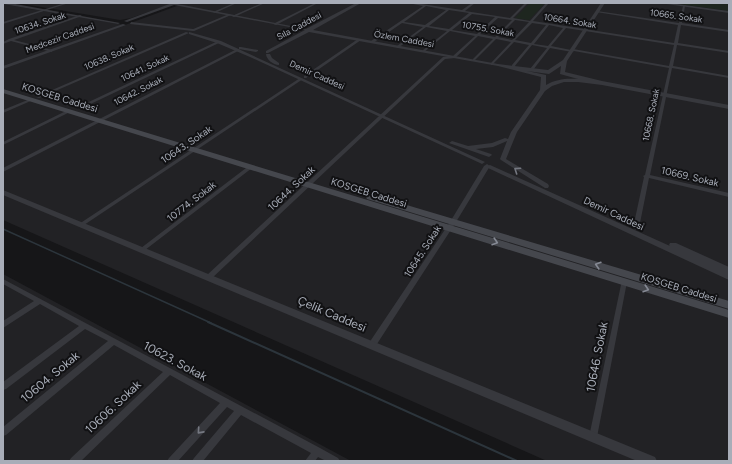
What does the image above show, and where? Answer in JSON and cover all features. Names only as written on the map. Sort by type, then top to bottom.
[{"type":"main road","name":"KOSGEB Caddesi","points":[[3,87],[34,98],[311,183],[729,305]]},
{"type":"main road","name":"KOSGEB Caddesi","points":[[3,91],[34,98]]},
{"type":"main road","name":"KOSGEB Caddesi","points":[[197,147],[250,167],[311,183]]},
{"type":"main road","name":"KOSGEB Caddesi","points":[[451,225],[624,282],[729,314]]},
{"type":"street","points":[[3,23],[68,3]]},
{"type":"street","name":"Medcezir Caddesi","points":[[49,50],[180,3]]},
{"type":"street","points":[[189,3],[193,8]]},
{"type":"street","points":[[214,12],[236,3]]},
{"type":"street","name":"10638. Sokak","points":[[3,112],[206,25],[264,3]]},
{"type":"street","points":[[275,24],[317,3]]},
{"type":"street","points":[[268,53],[261,57],[251,56],[250,53],[305,30],[352,3]]},
{"type":"street","name":"Sıla Caddesi","points":[[268,53],[305,30],[359,3]]},
{"type":"street","name":"10664. Sokak","points":[[409,3],[729,52]]},
{"type":"street","points":[[437,7],[443,3]]},
{"type":"street","points":[[463,11],[474,3]]},
{"type":"street","points":[[474,60],[527,3]]},
{"type":"street","points":[[492,64],[548,3]]},
{"type":"street","points":[[562,74],[565,61],[602,3]]},
{"type":"street","points":[[661,3],[729,12]]},
{"type":"street","points":[[6,4],[124,23],[192,32]]},
{"type":"street","name":"Medcezir Caddesi","points":[[3,67],[118,24],[131,22],[175,4]]},
{"type":"street","name":"Özlem Caddesi","points":[[175,4],[305,30],[474,60],[544,76],[551,80],[561,80]]},
{"type":"street","points":[[372,42],[425,6]]},
{"type":"street","name":"10668. Sokak","points":[[636,228],[663,95],[684,6]]},
{"type":"street","points":[[156,12],[193,8]]},
{"type":"street","points":[[398,46],[449,9]]},
{"type":"street","points":[[46,10],[118,24]]},
{"type":"street","name":"10665. Sokak","points":[[597,12],[729,31]]},
{"type":"street","points":[[424,51],[470,13]]},
{"type":"street","name":"10634. Sokak","points":[[3,43],[81,16]]},
{"type":"street","name":"10644. Sokak","points":[[209,277],[385,115],[444,58],[454,57],[497,17]]},
{"type":"street","points":[[131,22],[192,32],[243,49],[259,50],[268,53]]},
{"type":"street","name":"10755. Sokak","points":[[401,22],[729,76]]},
{"type":"street","points":[[513,66],[548,25]]},
{"type":"street","points":[[532,69],[565,27]]},
{"type":"street","name":"Demir Caddesi","points":[[192,32],[238,50],[459,146],[504,160],[541,184],[729,270]]},
{"type":"street","points":[[3,39],[49,50]]},
{"type":"street","name":"10643. Sokak","points":[[82,224],[359,40]]},
{"type":"street","name":"10641. Sokak","points":[[3,144],[219,42]]},
{"type":"street","name":"10642. Sokak","points":[[3,170],[102,118],[238,50]]},
{"type":"street","name":"Demir Caddesi","points":[[268,53],[274,63],[303,78]]},
{"type":"street","points":[[543,90],[544,73],[549,72],[565,61]]},
{"type":"street","name":"Özlem Caddesi","points":[[498,65],[562,74]]},
{"type":"street","points":[[514,132],[501,166],[486,165],[482,158],[491,155],[514,132],[543,90],[554,82],[566,77],[562,74]]},
{"type":"street","points":[[562,74],[729,107]]},
{"type":"street","points":[[561,80],[602,83]]},
{"type":"street","name":"Demir Caddesi","points":[[385,115],[486,165],[729,276]]},
{"type":"street","points":[[459,146],[487,146],[505,140]]},
{"type":"street","name":"10645. Sokak","points":[[372,345],[451,225],[486,165]]},
{"type":"street","name":"10774. Sokak","points":[[143,250],[250,167]]},
{"type":"street","name":"10669. Sokak","points":[[646,176],[729,195]]},
{"type":"street","name":"Çelik Caddesi","points":[[3,192],[651,461]]},
{"type":"street","points":[[3,201],[14,197]]},
{"type":"street","name":"10623. Sokak","points":[[3,281],[335,461]]},
{"type":"street","name":"10646. Sokak","points":[[593,437],[624,282]]},
{"type":"street","points":[[3,326],[39,301]]},
{"type":"street","name":"10604. Sokak","points":[[3,387],[85,326]]},
{"type":"street","name":"10604. Sokak","points":[[3,432],[113,341]]},
{"type":"street","name":"10606. Sokak","points":[[74,461],[169,371]]},
{"type":"street","points":[[172,461],[226,402]]},
{"type":"street","points":[[197,461],[240,410]]},
{"type":"street","points":[[310,461],[317,451]]},
{"type":"shaded area","points":[[17,3],[174,3],[131,18],[120,20]]},
{"type":"shaded area","points":[[185,3],[659,3],[729,12],[729,461],[547,461],[3,220],[3,4],[125,25]]},
{"type":"shaded area","points":[[530,3],[545,3],[529,20],[515,18]]},
{"type":"shaded area","points":[[671,3],[729,3],[729,11]]},
{"type":"shaded area","points":[[3,274],[351,461],[3,461]]},
{"type":"waterway","points":[[3,229],[211,323]]},
{"type":"waterway","points":[[208,322],[517,461]]}]
